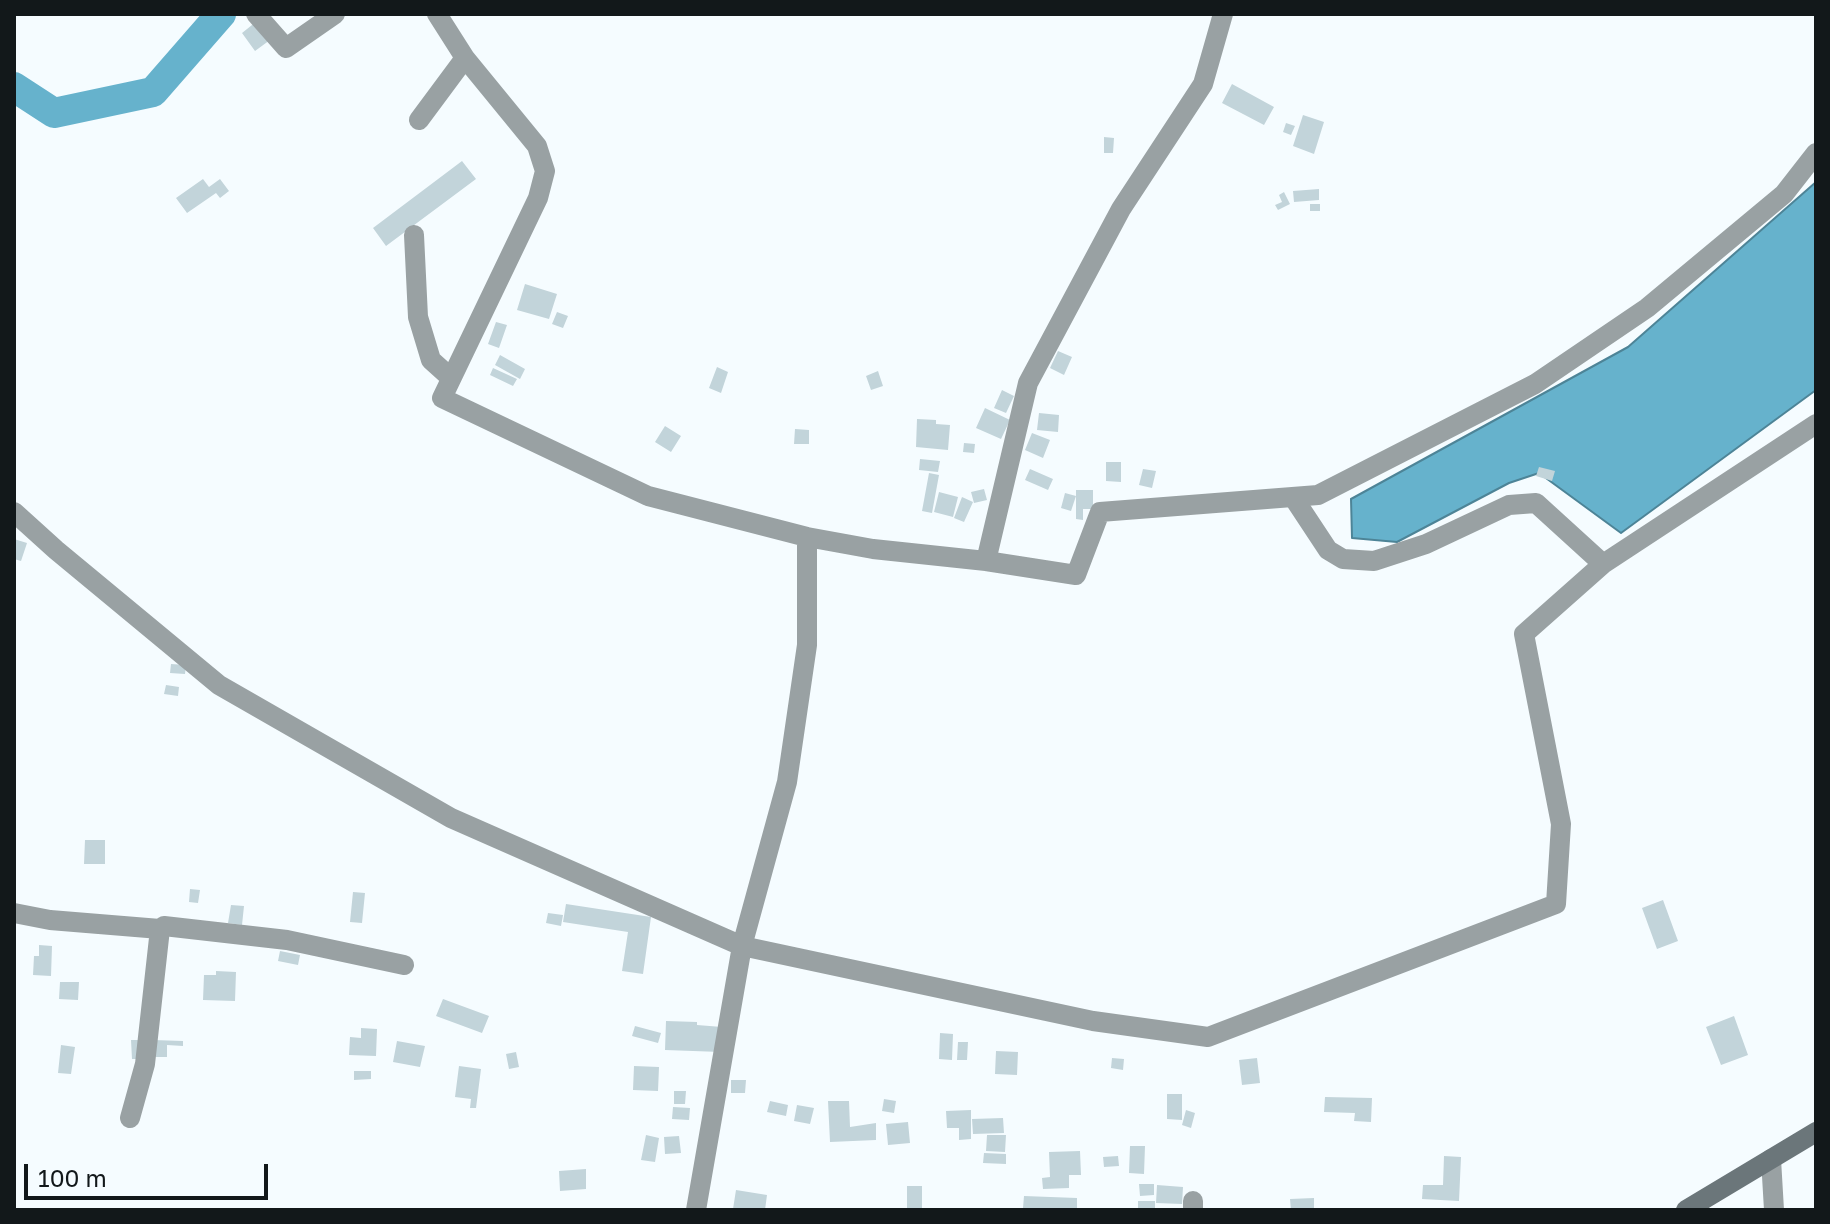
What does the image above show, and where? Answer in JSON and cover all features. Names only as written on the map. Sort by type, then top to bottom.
[{"type":"street","points":[[256,14],[286,48],[335,14]]},
{"type":"street","points":[[437,14],[465,58],[537,146],[545,171],[538,198],[442,398],[648,496],[807,537],[873,549],[986,561],[1076,575],[1100,512],[1318,495],[1535,384],[1647,308],[1784,194],[1816,153]]},
{"type":"street","points":[[986,561],[1028,383],[1121,209],[1203,84],[1223,14]]},
{"type":"street","points":[[419,120],[465,58]]},
{"type":"street","points":[[414,235],[418,317],[431,360],[451,378]]},
{"type":"street","points":[[14,512],[219,685],[451,818],[742,946],[1093,1021],[1208,1037],[1556,904],[1561,824],[1524,634],[1603,564],[1816,424]]},
{"type":"street","points":[[1293,497],[1328,550],[1343,559],[1374,561],[1426,544],[1509,505],[1536,503],[1603,564]]},
{"type":"street","points":[[696,1210],[742,946],[787,782],[807,645],[807,537]]},
{"type":"street","points":[[14,913],[50,920],[160,929],[164,926],[287,940],[404,965]]},
{"type":"street","points":[[130,1118],[145,1064],[160,929]]},
{"type":"street","points":[[1686,1210],[1816,1132]]},
{"type":"street","points":[[1771,1159],[1774,1210]]},
{"type":"water","points":[[1816,182],[1816,390],[1621,533],[1539,473],[1509,483],[1397,542],[1352,538],[1351,499],[1628,347]]},
{"type":"building","points":[[257,21],[270,40],[255,51],[242,33]]},
{"type":"building","points":[[1232,84],[1274,107],[1264,125],[1222,103]]},
{"type":"building","points":[[1303,115],[1324,122],[1314,154],[1293,146]]},
{"type":"building","points":[[1286,123],[1295,126],[1291,135],[1283,132]]},
{"type":"building","points":[[1104,137],[1114,138],[1113,153],[1104,153]]},
{"type":"building","points":[[462,161],[476,179],[386,246],[373,228]]},
{"type":"building","points":[[203,179],[209,187],[220,179],[229,191],[220,198],[216,193],[187,213],[176,198]]},
{"type":"building","points":[[1319,189],[1319,200],[1294,202],[1293,191]]},
{"type":"building","points":[[1284,192],[1290,204],[1278,210],[1275,205],[1282,202],[1279,195]]},
{"type":"building","points":[[1310,204],[1320,204],[1320,211],[1310,211]]},
{"type":"building","points":[[525,284],[557,294],[549,319],[517,310]]},
{"type":"building","points":[[557,312],[568,316],[563,328],[552,324]]},
{"type":"building","points":[[496,322],[507,325],[499,348],[488,344]]},
{"type":"building","points":[[1058,351],[1072,357],[1064,375],[1050,368]]},
{"type":"building","points":[[500,355],[525,369],[520,379],[495,365]]},
{"type":"building","points":[[717,367],[728,372],[721,393],[709,388]]},
{"type":"building","points":[[493,368],[517,379],[513,386],[490,375]]},
{"type":"building","points":[[878,371],[883,386],[871,390],[866,376]]},
{"type":"building","points":[[1002,390],[1014,396],[1006,413],[994,408]]},
{"type":"building","points":[[985,408],[1010,420],[1001,439],[976,428]]},
{"type":"building","points":[[1039,413],[1059,415],[1058,432],[1037,430]]},
{"type":"building","points":[[917,419],[936,420],[936,424],[950,425],[948,450],[916,447]]},
{"type":"building","points":[[665,426],[681,436],[671,452],[655,442]]},
{"type":"building","points":[[795,429],[809,430],[809,444],[794,444]]},
{"type":"building","points":[[1032,433],[1050,440],[1043,458],[1025,450]]},
{"type":"building","points":[[964,443],[975,444],[974,453],[963,452]]},
{"type":"building","points":[[920,459],[940,461],[938,472],[919,470]]},
{"type":"building","points":[[1106,462],[1121,462],[1121,482],[1106,481]]},
{"type":"building","points":[[1539,467],[1555,471],[1552,481],[1536,476]]},
{"type":"building","points":[[1030,469],[1053,479],[1048,490],[1025,480]]},
{"type":"building","points":[[1143,469],[1156,471],[1152,488],[1139,485]]},
{"type":"building","points":[[929,473],[939,475],[932,513],[922,511]]},
{"type":"building","points":[[984,489],[987,500],[974,503],[971,492]]},
{"type":"building","points":[[1076,490],[1093,490],[1093,509],[1083,509],[1083,520],[1076,519]]},
{"type":"building","points":[[939,492],[958,497],[953,517],[934,512]]},
{"type":"building","points":[[1065,493],[1076,496],[1071,511],[1061,508]]},
{"type":"building","points":[[962,497],[973,502],[964,522],[954,518]]},
{"type":"building","points":[[14,539],[27,543],[21,561],[14,559]]},
{"type":"building","points":[[171,664],[186,665],[185,674],[170,673]]},
{"type":"building","points":[[166,685],[179,687],[178,696],[164,694]]},
{"type":"building","points":[[85,840],[105,840],[105,864],[84,864]]},
{"type":"building","points":[[190,889],[200,890],[198,903],[189,902]]},
{"type":"building","points":[[353,892],[365,893],[362,923],[350,922]]},
{"type":"building","points":[[1663,900],[1678,941],[1657,949],[1642,908]]},
{"type":"building","points":[[566,904],[651,917],[643,974],[622,971],[628,932],[563,922]]},
{"type":"building","points":[[231,905],[244,906],[242,925],[228,923]]},
{"type":"building","points":[[548,913],[563,915],[561,926],[546,923]]},
{"type":"building","points":[[39,945],[52,946],[51,976],[33,975],[34,956],[39,956]]},
{"type":"building","points":[[280,951],[300,955],[298,965],[278,961]]},
{"type":"building","points":[[216,971],[236,972],[235,1001],[203,1000],[204,975],[216,975]]},
{"type":"building","points":[[60,982],[79,982],[78,1000],[59,999]]},
{"type":"building","points":[[443,999],[489,1016],[482,1033],[436,1016]]},
{"type":"building","points":[[1734,1016],[1748,1055],[1721,1065],[1706,1027]]},
{"type":"building","points":[[666,1021],[722,1027],[721,1052],[665,1050]]},
{"type":"building","points":[[635,1026],[661,1033],[658,1043],[632,1036]]},
{"type":"building","points":[[361,1028],[377,1029],[376,1056],[349,1055],[350,1037],[361,1038]]},
{"type":"building","points":[[940,1033],[953,1034],[952,1060],[939,1059]]},
{"type":"building","points":[[131,1040],[150,1040],[151,1059],[132,1059]]},
{"type":"building","points":[[153,1040],[183,1041],[183,1046],[167,1045],[167,1057],[153,1057]]},
{"type":"building","points":[[397,1041],[425,1046],[420,1067],[393,1062]]},
{"type":"building","points":[[958,1042],[968,1042],[967,1060],[957,1060]]},
{"type":"building","points":[[61,1045],[75,1047],[71,1074],[58,1073]]},
{"type":"building","points":[[996,1051],[1018,1052],[1017,1075],[995,1074]]},
{"type":"building","points":[[516,1052],[519,1067],[509,1069],[506,1054]]},
{"type":"building","points":[[1112,1058],[1124,1059],[1123,1070],[1111,1068]]},
{"type":"building","points":[[1257,1058],[1260,1083],[1242,1085],[1239,1060]]},
{"type":"building","points":[[459,1066],[481,1069],[476,1108],[470,1108],[471,1099],[455,1097]]},
{"type":"building","points":[[634,1066],[659,1067],[658,1091],[633,1090]]},
{"type":"building","points":[[354,1071],[371,1071],[371,1079],[354,1080]]},
{"type":"building","points":[[731,1080],[746,1080],[745,1093],[731,1093]]},
{"type":"building","points":[[674,1091],[686,1091],[685,1104],[674,1104]]},
{"type":"building","points":[[1167,1094],[1182,1094],[1182,1120],[1167,1119]]},
{"type":"building","points":[[1325,1097],[1372,1098],[1371,1122],[1354,1121],[1355,1113],[1324,1112]]},
{"type":"building","points":[[884,1099],[896,1101],[894,1113],[882,1111]]},
{"type":"building","points":[[770,1101],[788,1105],[786,1116],[767,1112]]},
{"type":"building","points":[[828,1101],[849,1101],[850,1127],[876,1123],[876,1140],[830,1142]]},
{"type":"building","points":[[797,1105],[814,1108],[810,1124],[794,1121]]},
{"type":"building","points":[[673,1107],[690,1108],[689,1120],[672,1119]]},
{"type":"building","points":[[971,1110],[971,1139],[959,1140],[959,1128],[947,1128],[946,1111]]},
{"type":"building","points":[[1186,1110],[1195,1113],[1191,1128],[1182,1125]]},
{"type":"building","points":[[1003,1118],[1004,1133],[973,1134],[972,1119]]},
{"type":"building","points":[[908,1122],[910,1143],[888,1145],[886,1124]]},
{"type":"building","points":[[646,1135],[659,1138],[655,1162],[641,1160]]},
{"type":"building","points":[[987,1135],[1006,1135],[1005,1152],[986,1151]]},
{"type":"building","points":[[679,1136],[681,1153],[665,1154],[664,1137]]},
{"type":"building","points":[[1130,1146],[1145,1146],[1144,1174],[1129,1173]]},
{"type":"building","points":[[1080,1151],[1081,1175],[1069,1175],[1069,1188],[1043,1189],[1042,1178],[1050,1177],[1049,1152]]},
{"type":"building","points":[[984,1153],[1006,1154],[1006,1164],[983,1163]]},
{"type":"building","points":[[1118,1156],[1119,1166],[1104,1167],[1103,1157]]},
{"type":"building","points":[[1444,1156],[1461,1157],[1459,1201],[1422,1199],[1423,1185],[1443,1185]]},
{"type":"building","points":[[586,1169],[586,1189],[560,1191],[559,1171]]},
{"type":"building","points":[[1139,1184],[1154,1184],[1154,1195],[1140,1196]]},
{"type":"building","points":[[1157,1185],[1183,1187],[1182,1204],[1156,1203]]},
{"type":"building","points":[[907,1186],[922,1186],[922,1208],[907,1209]]},
{"type":"building","points":[[736,1190],[767,1195],[765,1210],[733,1209]]},
{"type":"building","points":[[1024,1196],[1077,1198],[1077,1210],[1023,1208]]},
{"type":"building","points":[[1314,1198],[1314,1210],[1291,1210],[1290,1199]]},
{"type":"building","points":[[1138,1201],[1155,1201],[1155,1209],[1138,1209]]},
{"type":"waterway","points":[[14,87],[54,113],[153,92],[221,14]]}]
